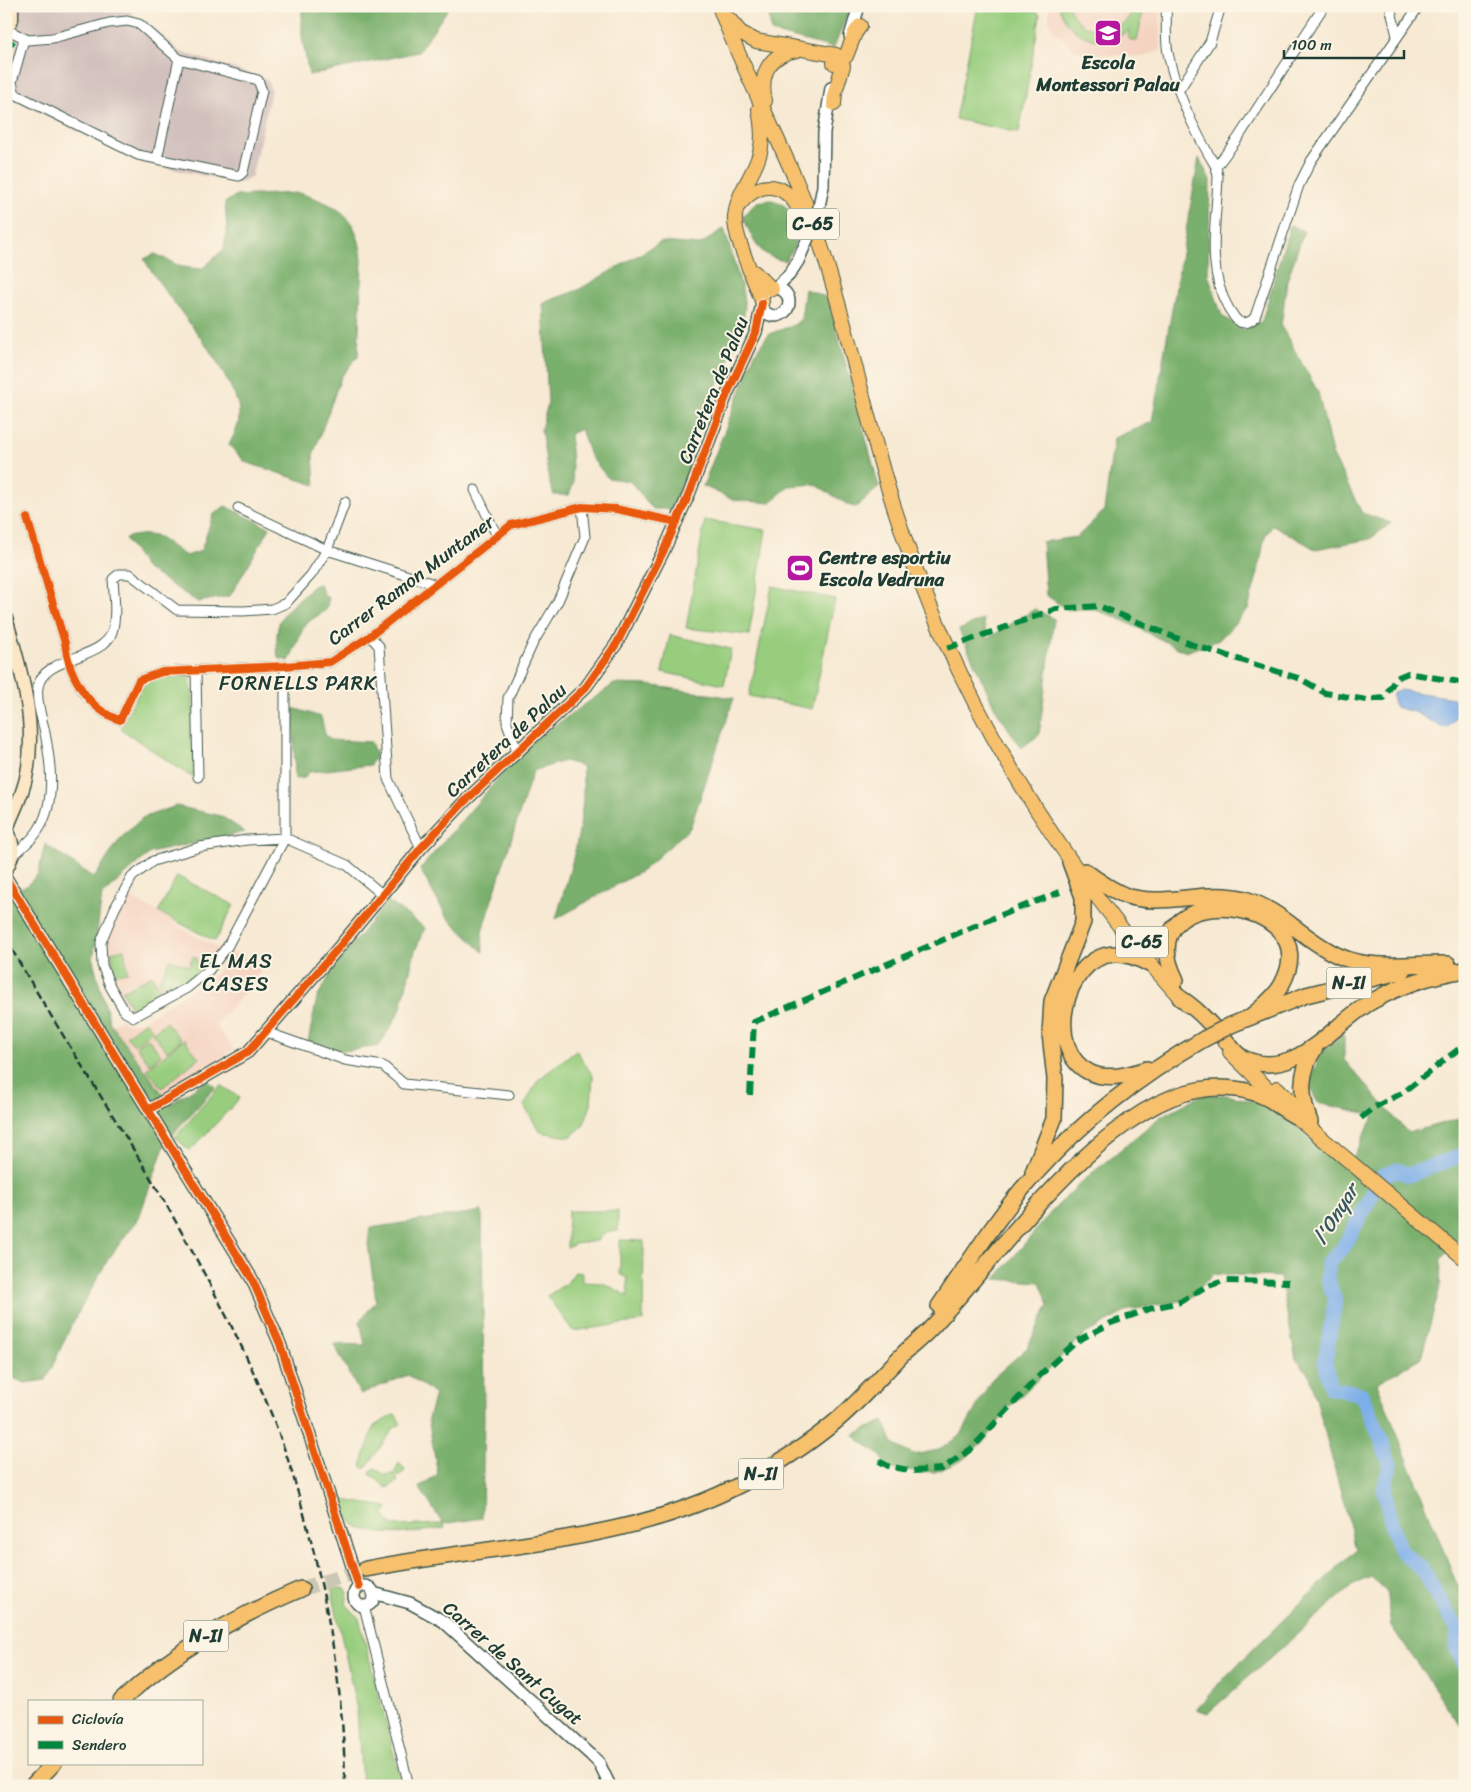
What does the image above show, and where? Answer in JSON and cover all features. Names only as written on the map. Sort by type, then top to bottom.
[{"type":"highway","points":[[1029,1182],[1054,1119],[1055,1079],[1050,1034],[1052,1001],[1083,922],[1084,897],[1070,862]]},
{"type":"highway","points":[[1085,871],[1111,888],[1138,898],[1169,899],[1209,895],[1227,896],[1259,904],[1320,946],[1355,962],[1375,965],[1448,964]]},
{"type":"highway","points":[[1176,980],[1168,952],[1170,936],[1183,918],[1195,911],[1212,907],[1240,909],[1257,915],[1277,929],[1288,947],[1289,957],[1283,983],[1274,996],[1254,1014]]},
{"type":"highway","points":[[1151,965],[1132,956],[1114,954],[1091,962],[1076,979],[1070,993],[1064,1022],[1065,1038],[1074,1060],[1090,1073],[1115,1077],[1158,1066]]},
{"type":"highway","name":"N-II","points":[[366,1569],[585,1535],[638,1523],[693,1506],[744,1483],[804,1447],[841,1417],[904,1354],[1001,1217],[1029,1182],[1086,1122],[1158,1066],[1204,1039],[1254,1014],[1338,986],[1465,962]]},
{"type":"highway","points":[[1180,998],[1192,1005],[1241,1057],[1264,1064],[1279,1064],[1294,1058],[1317,1044],[1352,1015],[1384,995],[1411,983],[1465,970]]},
{"type":"highway","points":[[1304,1119],[1302,1078],[1305,1064],[1317,1044]]},
{"type":"highway","points":[[904,1354],[932,1327],[1021,1224],[1064,1178],[1098,1147],[1144,1112],[1182,1094],[1224,1088],[1262,1096],[1304,1119]]},
{"type":"highway","name":"N-II","points":[[122,1700],[156,1670],[205,1637],[237,1618],[301,1589]]},
{"type":"highway","points":[[32,1786],[53,1764]]},
{"type":"main road","points":[[7,31],[12,19],[12,6]]},
{"type":"main road","points":[[720,8],[740,32],[752,39],[803,49],[830,57],[846,56],[855,33],[860,26]]},
{"type":"main road","name":"C-65","points":[[720,8],[809,212],[835,291],[894,506],[925,594],[947,648],[979,712],[1070,862],[1151,965],[1180,998],[1236,1059],[1332,1146],[1465,1259]]},
{"type":"main road","points":[[830,57],[847,44]]},
{"type":"main road","points":[[771,125],[762,88],[764,74],[776,57],[788,51],[803,49]]},
{"type":"main road","points":[[830,57],[835,76]]},
{"type":"main road","points":[[830,57],[842,66],[834,104]]},
{"type":"main road","points":[[751,80],[760,116],[762,143],[758,160],[741,192],[736,208],[736,229],[762,302]]},
{"type":"main road","points":[[736,208],[748,194],[761,188],[779,189],[791,196],[811,235],[823,273],[835,291]]},
{"type":"main road","points":[[750,268],[774,288]]},
{"type":"main road","points":[[6,618],[27,696],[30,742],[18,808],[7,828],[12,841],[12,857],[6,869]]},
{"type":"main road","points":[[6,812],[22,791]]},
{"type":"main road","name":"C-65","points":[[1042,817],[1176,980],[1304,1119]]},
{"type":"street","points":[[847,44],[859,6]]},
{"type":"street","points":[[824,152],[834,104],[866,6]]},
{"type":"street","points":[[1166,6],[1168,52],[1179,90],[1187,114],[1216,167],[1218,176],[1214,256],[1216,276],[1222,296],[1234,318],[1241,323],[1247,323],[1255,317],[1299,185],[1311,161],[1419,6]]},
{"type":"street","points":[[1179,90],[1210,42],[1221,6]]},
{"type":"street","points":[[1216,167],[1238,138],[1324,6]]},
{"type":"street","points":[[1390,6],[1397,36]]},
{"type":"street","points":[[7,31],[24,39],[53,38],[100,25],[127,21],[139,24],[180,59],[258,80],[262,85],[262,91],[243,172],[239,176],[138,155],[15,94],[12,82],[24,39]]},
{"type":"street","points":[[157,159],[180,59]]},
{"type":"street","points":[[790,275],[788,306],[780,314],[767,313],[762,302],[765,293],[790,275],[817,217],[823,186],[826,111],[835,76]]},
{"type":"street","points":[[774,288],[783,290],[788,298]]},
{"type":"street","name":"Carretera de Palau","points":[[148,1110],[248,1052],[384,895],[421,848],[464,802],[586,687],[617,643],[677,522],[730,386],[756,332],[762,302]]},
{"type":"street","name":"Carretera de Palau","points":[[756,332],[780,314]]},
{"type":"street","points":[[475,490],[497,536]]},
{"type":"street","points":[[12,857],[35,835],[46,815],[50,796],[50,770],[38,688],[43,676],[103,645],[112,633],[114,579],[120,574],[130,574],[177,610],[243,611],[272,608],[286,603],[311,575],[327,550],[345,502]]},
{"type":"street","points":[[518,753],[507,723],[508,698],[533,644],[558,601],[585,537],[582,507]]},
{"type":"street","name":"Carrer Ramon Muntaner","points":[[67,662],[84,695],[113,718],[120,720],[139,680],[162,672],[330,662],[370,636],[511,525],[582,507],[616,509],[677,522]]},
{"type":"street","points":[[238,508],[327,550],[434,584]]},
{"type":"street","points":[[27,518],[65,643],[67,662]]},
{"type":"street","points":[[370,636],[379,646],[388,779],[421,848]]},
{"type":"street","points":[[286,666],[285,838],[227,947],[209,970],[187,988],[134,1017],[124,1012],[110,986],[102,965],[101,942],[115,908],[132,877],[153,861],[200,847],[247,840],[285,838],[347,865],[384,895]]},
{"type":"street","points":[[196,670],[198,777]]},
{"type":"street","points":[[6,878],[252,1278],[280,1344],[359,1587]]},
{"type":"street","points":[[266,1032],[346,1060],[383,1066],[404,1084],[510,1095]]},
{"type":"street","points":[[359,1587],[368,1587],[373,1593],[372,1602],[364,1606],[359,1605],[354,1598],[355,1591],[359,1587]]},
{"type":"street","name":"Carrer de Sant Cugat","points":[[373,1593],[410,1603],[443,1621],[591,1755],[599,1763],[610,1786]]},
{"type":"street","points":[[364,1606],[409,1786]]},
{"type":"shaded area","points":[[6,6],[131,6],[132,15],[144,20],[181,52],[267,79],[271,90],[252,176],[242,182],[234,182],[138,162],[11,98],[7,90],[7,83],[17,45],[6,43]]},
{"type":"shaded area","name":"Escola Montessori Palau","points":[[1049,6],[1160,6],[1161,50],[1143,57],[1082,53],[1074,49],[1054,31],[1049,21]]},
{"type":"shaded area","points":[[128,896],[173,921],[175,925],[223,950],[200,972],[136,1011],[129,1008],[118,991],[107,961],[109,936],[115,919]]},
{"type":"shaded area","points":[[231,951],[263,967],[238,1001],[215,1024],[234,1050],[163,1093],[112,1025],[121,1018],[127,1023],[137,1023],[145,1020],[215,974]]},
{"type":"green space","points":[[302,6],[450,6],[418,52],[309,75],[302,37]]},
{"type":"green space","points":[[768,6],[850,6],[834,48],[771,32]]},
{"type":"green space","points":[[978,6],[1012,6],[1038,12],[1040,16],[1019,133],[955,119]]},
{"type":"green space","points":[[1059,6],[1069,6],[1074,17],[1082,24],[1092,29],[1102,30],[1112,29],[1121,24],[1129,17],[1134,6],[1144,6],[1137,41],[1128,39],[1129,30],[1119,36],[1108,39],[1097,40],[1087,38],[1070,26],[1063,17]]},
{"type":"green space","points":[[1199,158],[1210,180],[1208,274],[1222,316],[1244,330],[1262,321],[1290,225],[1304,231],[1287,281],[1281,326],[1318,392],[1332,454],[1362,513],[1391,523],[1370,539],[1315,549],[1273,525],[1265,536],[1248,609],[1219,640],[1186,652],[1114,616],[1090,609],[1068,610],[1046,595],[1042,542],[1077,537],[1104,511],[1114,438],[1152,422]]},
{"type":"green space","points":[[299,193],[336,208],[344,214],[356,232],[362,259],[358,356],[341,377],[313,455],[315,485],[245,462],[229,445],[239,422],[239,409],[233,391],[198,334],[164,290],[144,259],[155,254],[182,267],[202,269],[224,249],[227,229],[225,203],[235,196]]},
{"type":"green space","points":[[771,200],[785,206],[792,217],[795,246],[785,261],[768,255],[757,246],[743,216],[757,202]]},
{"type":"green space","points":[[724,228],[742,289],[745,308],[741,332],[692,438],[688,471],[671,509],[653,509],[630,481],[608,478],[590,456],[581,429],[570,434],[573,484],[569,495],[554,495],[549,481],[541,429],[548,403],[543,303],[578,290],[661,242],[700,245]]},
{"type":"green space","points":[[805,289],[828,298],[879,487],[856,507],[850,506],[815,484],[789,486],[770,503],[734,500],[703,486],[755,353],[769,334],[794,325],[801,319]]},
{"type":"green space","points":[[225,506],[270,528],[230,596],[198,602],[145,568],[125,538],[145,535],[152,536],[164,541],[186,556],[201,551],[213,515]]},
{"type":"green space","points":[[705,520],[766,530],[749,635],[686,628]]},
{"type":"green space","points":[[319,584],[325,596],[329,598],[326,610],[305,624],[289,661],[278,658],[277,632],[279,623],[288,610],[313,586]]},
{"type":"green space","points":[[772,586],[835,599],[812,709],[749,696]]},
{"type":"green space","points":[[1035,609],[1054,619],[1039,735],[1021,748],[995,708],[959,630],[983,619],[987,639]]},
{"type":"green space","points":[[670,635],[731,649],[724,685],[662,672]]},
{"type":"green space","points":[[161,677],[189,677],[193,695],[194,776],[190,776],[121,729],[139,692],[150,681]]},
{"type":"green space","points":[[614,684],[648,685],[734,698],[690,828],[643,870],[556,919],[572,863],[580,824],[583,785],[582,766],[564,761],[533,771],[482,931],[483,952],[446,916],[420,869],[527,745]]},
{"type":"green space","points":[[293,708],[321,717],[325,734],[331,740],[371,742],[376,756],[370,765],[309,772],[304,778],[295,779]]},
{"type":"green space","points":[[176,806],[221,816],[245,832],[150,853],[102,895],[93,961],[110,1023],[170,1104],[207,1080],[216,1087],[178,1128],[164,1147],[139,1217],[107,1261],[71,1326],[46,1380],[24,1383],[9,1376],[6,1365],[6,888],[25,887],[38,874],[45,844],[94,878],[120,839],[142,818]]},
{"type":"green space","points":[[177,876],[234,905],[215,941],[158,912]]},
{"type":"green space","points":[[388,901],[425,928],[415,951],[400,1011],[379,1046],[330,1053],[308,1042],[317,998],[337,963]]},
{"type":"green space","points":[[124,949],[128,972],[115,974],[111,952]]},
{"type":"green space","points":[[193,956],[197,958],[196,961],[202,968],[199,972],[165,991],[159,981],[170,959],[189,966]]},
{"type":"green space","points":[[152,975],[162,992],[132,1009],[122,991]]},
{"type":"green space","points":[[145,1021],[153,1030],[134,1045],[126,1036]]},
{"type":"green space","points":[[166,1022],[181,1040],[167,1051],[152,1033]]},
{"type":"green space","points":[[1344,1033],[1344,1060],[1408,1133],[1465,1117],[1465,1231],[1441,1259],[1440,1287],[1421,1358],[1377,1383],[1456,1582],[1465,1595],[1465,1732],[1391,1626],[1386,1590],[1371,1577],[1354,1584],[1208,1713],[1196,1709],[1230,1672],[1356,1549],[1310,1376],[1296,1359],[1280,1277],[1213,1274],[1189,1299],[1129,1310],[1085,1334],[1008,1408],[987,1438],[961,1461],[935,1472],[886,1469],[881,1456],[853,1435],[884,1421],[893,1444],[913,1455],[939,1450],[961,1435],[992,1379],[1027,1348],[1049,1305],[1040,1282],[995,1279],[1052,1211],[1085,1179],[1160,1117],[1202,1095],[1227,1095],[1261,1103],[1292,1122],[1347,1170],[1374,1115],[1318,1103],[1308,1085],[1321,1053]]},
{"type":"green space","points":[[147,1037],[161,1055],[150,1064],[136,1046]]},
{"type":"green space","points":[[184,1039],[199,1058],[162,1088],[147,1069]]},
{"type":"green space","points":[[576,1050],[593,1076],[591,1105],[583,1126],[570,1137],[540,1132],[524,1106],[538,1080]]},
{"type":"green space","points":[[221,1085],[240,1098],[190,1151],[175,1137]]},
{"type":"green space","points":[[482,1211],[484,1418],[482,1518],[443,1524],[419,1487],[438,1474],[428,1418],[435,1394],[408,1375],[360,1394],[334,1344],[365,1345],[360,1321],[376,1301],[368,1244],[370,1228]]},
{"type":"green space","points":[[568,1211],[618,1211],[618,1231],[604,1233],[597,1241],[575,1244],[567,1248]]},
{"type":"green space","points":[[620,1240],[644,1241],[643,1321],[573,1331],[547,1296],[567,1283],[575,1272],[582,1273],[582,1282],[603,1283],[628,1296],[627,1278],[620,1274]]},
{"type":"green space","points":[[395,1414],[401,1424],[394,1428],[365,1469],[361,1466],[374,1426]]},
{"type":"green space","points":[[399,1463],[405,1469],[404,1472],[396,1477],[398,1481],[387,1488],[369,1473],[375,1468],[384,1475],[394,1474]]},
{"type":"green space","points":[[342,1497],[343,1500],[387,1507],[388,1510],[383,1514],[393,1526],[443,1524],[445,1528],[409,1533],[370,1531],[359,1527],[348,1519],[339,1500]]},
{"type":"green space","points":[[331,1586],[346,1589],[348,1593],[346,1604],[359,1618],[402,1786],[362,1786],[357,1710]]},
{"type":"water","points":[[1400,690],[1454,698],[1457,710],[1455,718],[1447,728],[1441,727],[1417,713],[1395,707],[1392,696],[1394,692]]},
{"type":"waterway","name":"l'Onyar","points":[[1465,1154],[1409,1175],[1397,1170],[1383,1175],[1343,1248],[1328,1263],[1327,1277],[1335,1301],[1325,1361],[1331,1388],[1361,1394],[1379,1433],[1390,1465],[1384,1489],[1393,1530],[1401,1551],[1422,1569],[1458,1630],[1456,1648],[1465,1665]]},
{"type":"tunnel","points":[[301,1589],[366,1569]]},
{"type":"railway","points":[[6,939],[176,1222],[224,1311],[267,1403],[302,1505],[321,1584],[336,1664],[344,1745],[345,1786]]},
{"type":"marked path","points":[[6,50],[17,36]]},
{"type":"marked path","points":[[947,648],[1056,609],[1099,606],[1193,645],[1301,679],[1325,693],[1367,700],[1384,698],[1396,678],[1408,673],[1465,683]]},
{"type":"marked path","points":[[750,1095],[754,1022],[991,919],[1060,892]]},
{"type":"marked path","points":[[1361,1118],[1375,1107],[1404,1092],[1465,1044]]},
{"type":"marked path","points":[[879,1461],[888,1466],[913,1471],[942,1469],[971,1449],[1041,1374],[1077,1341],[1111,1323],[1152,1308],[1180,1302],[1205,1287],[1224,1281],[1289,1282]]},
{"type":"cycle path","points":[[148,1110],[248,1052],[340,946],[421,848],[464,802],[586,687],[617,643],[664,550],[689,494],[727,394],[756,332],[762,303]]},
{"type":"cycle path","points":[[27,518],[65,643],[70,667],[75,678],[89,699],[98,708],[120,720],[139,680],[162,672],[330,662],[370,636],[511,525],[582,507],[616,509],[677,522]]},
{"type":"cycle path","points":[[6,878],[252,1279],[280,1344],[359,1587]]},
{"type":"place","name":"Escola Montessori Palau","points":[[1108,33]]},
{"type":"place","name":"Centre esportiu Escola Vedruna","points":[[800,568]]},
{"type":"district","name":"FORNELLS PARK","points":[[298,683]]},
{"type":"district","name":"EL MAS CASES","points":[[236,972]]}]
